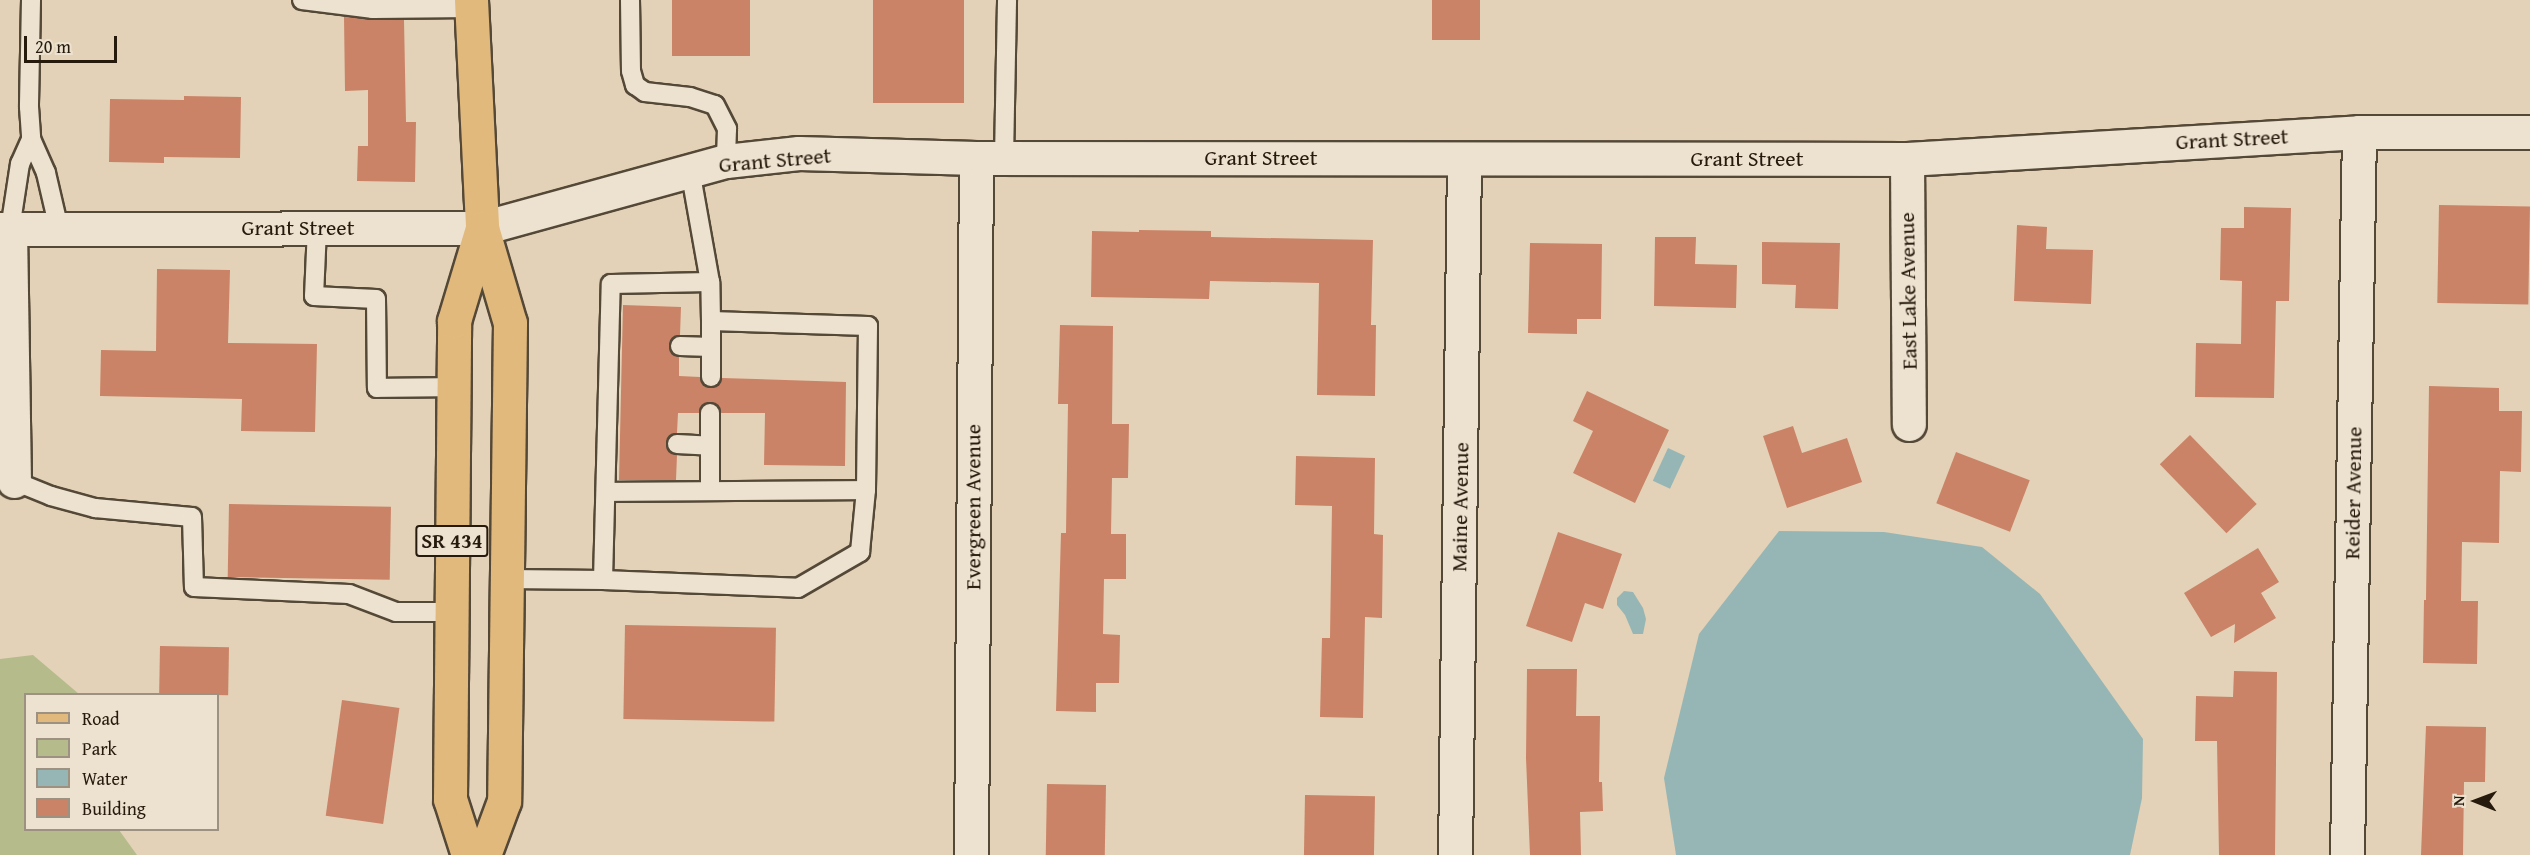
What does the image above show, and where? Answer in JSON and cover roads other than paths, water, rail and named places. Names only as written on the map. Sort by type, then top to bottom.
[{"type":"main road","name":"SR 434","points":[[471,4],[482,228],[510,323],[504,801],[484,855]]},
{"type":"main road","name":"SR 434","points":[[468,855],[450,800],[454,321],[482,228]]},
{"type":"street","name":"Grant Street","points":[[5,229],[482,228],[726,161],[800,153],[990,158],[1907,159],[2359,132],[2530,132]]},
{"type":"street","name":"Reider Avenue","points":[[2348,855],[2359,132]]},
{"type":"street","name":"Evergreen Avenue","points":[[970,855],[990,158]]},
{"type":"street","name":"Maine Avenue","points":[[1455,855],[1464,159]]},
{"type":"street","name":"East Lake Avenue","points":[[1907,159],[1909,424]]},
{"type":"street","points":[[5,229],[14,481]]},
{"type":"lane","points":[[31,0],[29,107],[31,139],[46,173],[59,229]]},
{"type":"lane","points":[[302,0],[373,9],[471,4]]},
{"type":"lane","points":[[630,0],[631,71],[634,85],[645,92],[690,97],[716,105],[727,129],[726,161]]},
{"type":"lane","points":[[990,158],[1007,0]]},
{"type":"lane","points":[[5,229],[20,164],[31,139]]},
{"type":"lane","points":[[690,171],[710,282],[711,377]]},
{"type":"lane","points":[[317,228],[314,296],[376,299],[377,388],[454,387]]},
{"type":"lane","points":[[603,580],[606,492],[614,441],[616,342],[612,284],[710,282]]},
{"type":"lane","points":[[507,579],[603,580],[798,588],[860,552],[866,490],[868,326],[711,321]]},
{"type":"lane","points":[[680,346],[711,347]]},
{"type":"lane","points":[[710,413],[710,491]]},
{"type":"lane","points":[[677,444],[710,446]]},
{"type":"lane","points":[[14,481],[51,496],[95,508],[192,517],[194,587],[349,594],[396,612],[452,612]]},
{"type":"lane","points":[[606,492],[866,490]]},
{"type":"water","points":[[1668,448],[1685,456],[1670,489],[1653,481]]},
{"type":"water","points":[[1779,531],[1884,532],[1982,547],[2040,594],[2143,739],[2142,798],[2130,855],[1676,855],[1664,778],[1699,634]]},
{"type":"water","points":[[1624,591],[1633,592],[1643,608],[1646,619],[1643,634],[1633,634],[1625,615],[1617,605],[1617,598]]}]
